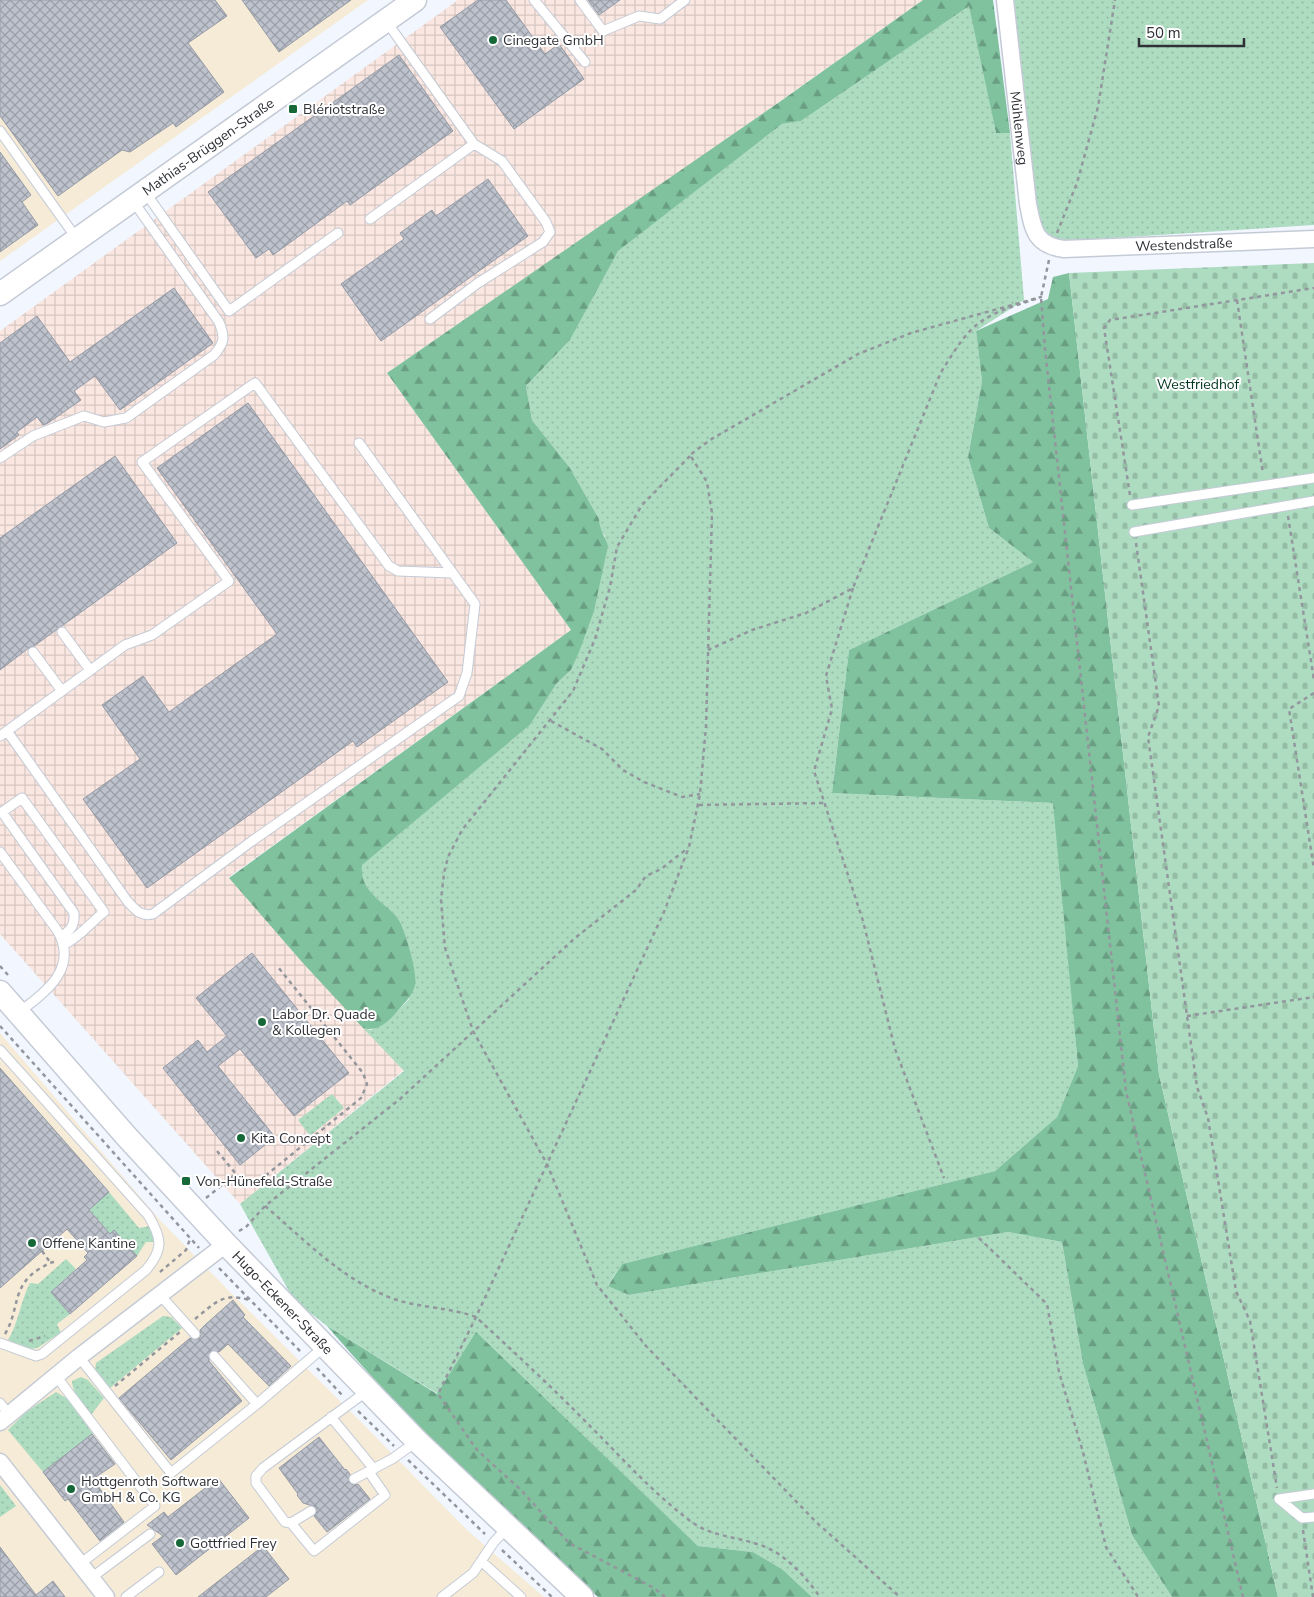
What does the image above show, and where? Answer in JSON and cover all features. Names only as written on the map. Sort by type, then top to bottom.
[{"type":"main road","name":"Mathias-Brüggen-Straße","points":[[0,294],[415,0]]},
{"type":"main road","name":"Hugo-Eckener-Straße","points":[[0,992],[127,1137],[229,1238],[325,1346],[416,1442],[582,1597]]},
{"type":"street","name":"Mühlenweg","points":[[1005,0],[1032,228],[1041,241],[1052,247]]},
{"type":"street","name":"Westendstraße","points":[[1052,247],[1064,249],[1314,239]]},
{"type":"street","points":[[3,1413],[56,1376],[160,1295],[229,1238]]},
{"type":"street","points":[[0,1462],[106,1597]]},
{"type":"lane","points":[[534,0],[585,62]]},
{"type":"lane","points":[[580,0],[603,31],[639,16],[660,19],[685,0]]},
{"type":"lane","points":[[386,21],[474,144],[502,162],[546,222],[550,232],[543,242],[478,283],[430,319]]},
{"type":"lane","points":[[0,131],[77,239]]},
{"type":"lane","points":[[370,219],[474,144]]},
{"type":"lane","points":[[139,197],[229,311],[338,233]]},
{"type":"lane","points":[[0,458],[33,436],[84,416],[104,422],[126,418],[214,355],[222,345],[225,336],[219,322],[139,197]]},
{"type":"lane","points":[[360,443],[475,604],[467,673],[459,696],[252,841],[153,914],[146,916],[137,912],[3,734],[125,644],[152,635],[229,581],[142,462],[255,383],[389,566],[398,571],[452,573]]},
{"type":"lane","points":[[1132,505],[1314,478]]},
{"type":"lane","points":[[1134,532],[1314,501]]},
{"type":"lane","points":[[62,632],[90,670]]},
{"type":"lane","points":[[33,652],[62,691]]},
{"type":"lane","points":[[22,798],[104,912],[90,922],[84,931],[63,941],[75,922],[74,913],[2,812],[22,798]]},
{"type":"lane","points":[[0,852],[63,941],[65,960],[56,978],[18,1013]]},
{"type":"lane","points":[[0,1050],[148,1216],[158,1231],[160,1247],[155,1259],[146,1270],[42,1354],[36,1356],[3,1344]]},
{"type":"lane","points":[[160,1295],[195,1334]]},
{"type":"lane","points":[[79,1357],[171,1473],[325,1346]]},
{"type":"lane","points":[[214,1356],[257,1404]]},
{"type":"lane","points":[[56,1376],[155,1506],[80,1564]]},
{"type":"lane","points":[[311,1511],[292,1523],[285,1522],[256,1483],[256,1476],[263,1468],[367,1391]]},
{"type":"lane","points":[[292,1523],[314,1551],[385,1495],[371,1470],[331,1417]]},
{"type":"lane","points":[[354,1479],[416,1442]]},
{"type":"lane","points":[[1278,1499],[1314,1494]]},
{"type":"lane","points":[[1278,1499],[1302,1518],[1314,1517]]},
{"type":"lane","points":[[442,1597],[473,1572],[507,1528]]},
{"type":"lane","points":[[91,1578],[150,1534]]},
{"type":"lane","points":[[481,1561],[521,1597]]},
{"type":"lane","points":[[126,1597],[159,1572]]},
{"type":"path","points":[[1116,0],[1098,107],[1077,183],[1052,247],[1041,297],[1126,1091],[1243,1597]]},
{"type":"path","points":[[1132,505],[1104,328],[1110,320],[1314,288]]},
{"type":"path","points":[[900,1597],[816,1522],[646,1346],[597,1285],[547,1164],[473,1031],[445,948],[440,900],[448,856],[462,830],[551,721],[573,691],[595,639],[610,587],[617,547],[642,505],[690,455],[733,426],[858,354],[911,333],[1041,297]]},
{"type":"path","points":[[944,1178],[895,1049],[863,920],[841,848],[814,771],[832,709],[826,676],[854,588],[941,372],[960,342],[973,327],[988,317],[1041,297]]},
{"type":"path","points":[[1237,300],[1265,486]]},
{"type":"path","points":[[664,1597],[654,1588],[569,1543],[521,1490],[477,1450],[438,1394],[476,1317],[664,912],[689,848],[699,805],[706,726],[712,513],[707,482],[690,455]]},
{"type":"path","points":[[1287,506],[1314,680]]},
{"type":"path","points":[[1134,532],[1160,706],[1148,737],[1197,1087],[1208,1118],[1236,1291],[1250,1321],[1278,1499]]},
{"type":"path","points":[[708,650],[752,630],[806,613],[854,588]]},
{"type":"path","points":[[1314,693],[1289,709],[1314,869]]},
{"type":"path","points":[[551,721],[602,749],[623,770],[644,782],[682,797],[700,794]]},
{"type":"path","points":[[699,805],[824,803]]},
{"type":"path","points":[[229,1238],[246,1227],[265,1206],[400,1099],[575,938],[636,890],[646,876],[662,870],[689,848]]},
{"type":"path","points":[[217,1151],[236,1174],[247,1181],[259,1181],[361,1098],[367,1084],[363,1073],[278,967]]},
{"type":"path","points":[[1187,1016],[1314,997]]},
{"type":"path","points":[[0,1026],[190,1239]]},
{"type":"path","points":[[203,1202],[236,1174]]},
{"type":"path","points":[[265,1206],[334,1267],[357,1282],[391,1298],[460,1311],[476,1317],[590,1426],[653,1491],[695,1524],[730,1539],[759,1544],[784,1558],[810,1583],[820,1597]]},
{"type":"path","points":[[980,1238],[1047,1304],[1059,1372],[1083,1452],[1106,1547],[1138,1597]]},
{"type":"path","points":[[42,1251],[50,1262]]},
{"type":"path","points":[[3,1344],[14,1318],[20,1287],[27,1277],[50,1262],[56,1262]]},
{"type":"path","points":[[107,1393],[219,1299],[228,1296],[251,1300]]},
{"type":"path","points":[[3,1344],[45,1336],[53,1331]]},
{"type":"path","points":[[1302,1518],[1313,1597]]},
{"type":"shaded area","points":[[0,0],[368,0],[0,261]]},
{"type":"shaded area","points":[[458,0],[923,0],[700,158],[387,373],[571,630],[229,877],[404,1070],[240,1204],[0,934],[0,331]]},
{"type":"shaded area","points":[[0,1033],[160,1220],[467,1530],[544,1597],[0,1597]]},
{"type":"green space","points":[[923,0],[993,0],[1010,133],[996,133],[969,6],[801,121],[782,124],[618,251],[570,340],[526,386],[532,420],[570,468],[599,519],[608,546],[594,611],[571,670],[557,683],[530,725],[362,865],[362,874],[367,888],[396,916],[403,929],[410,949],[415,979],[414,989],[410,997],[389,1020],[377,1028],[363,1028],[302,962],[229,878],[571,630],[387,373],[778,103]]},
{"type":"green space","points":[[1011,0],[1314,0],[1314,225],[1066,241],[1047,236],[1037,221]]},
{"type":"green space","points":[[970,5],[996,133],[1010,133],[1024,300],[976,331],[982,381],[968,457],[989,528],[1033,562],[849,650],[832,793],[1054,803],[1078,1066],[1057,1117],[995,1171],[622,1264],[608,1285],[629,1295],[1008,1232],[1062,1242],[1083,1364],[1132,1535],[1172,1597],[812,1597],[782,1569],[753,1552],[698,1546],[476,1333],[438,1394],[327,1326],[294,1300],[240,1204],[404,1071],[363,1028],[371,1030],[395,1014],[409,999],[398,918],[368,888],[361,874],[361,865],[530,725],[557,683],[571,670],[605,536],[599,528],[599,519],[570,468],[532,420],[526,386],[570,340],[617,251],[782,124],[801,121]]},
{"type":"green space","name":"Westfriedhof","points":[[1314,263],[1314,1597],[1278,1597],[1159,1074],[1069,273]]},
{"type":"green space","points":[[1069,273],[1159,1074],[1278,1597],[1172,1597],[1132,1535],[1083,1364],[1062,1242],[1008,1232],[629,1295],[608,1286],[622,1264],[995,1171],[1057,1117],[1078,1066],[1053,803],[832,793],[849,650],[1033,562],[989,528],[968,457],[982,381],[976,331],[1048,299],[1053,277]]},
{"type":"green space","points":[[332,1094],[344,1108],[310,1136],[298,1120]]},
{"type":"green space","points":[[109,1192],[139,1228],[150,1226],[155,1242],[146,1242],[137,1256],[114,1231],[110,1234],[89,1210]]},
{"type":"green space","points":[[66,1259],[76,1269],[51,1292],[70,1314],[57,1324],[61,1333],[32,1349],[8,1340],[30,1283],[38,1284]]},
{"type":"green space","points":[[163,1316],[171,1317],[182,1328],[110,1388],[95,1370],[96,1363]]},
{"type":"green space","points":[[327,1326],[437,1394],[476,1332],[698,1546],[753,1552],[782,1569],[812,1597],[598,1597],[527,1532],[424,1432]]},
{"type":"green space","points":[[81,1377],[88,1380],[104,1398],[91,1415],[74,1391],[72,1381]]},
{"type":"green space","points":[[56,1392],[68,1399],[93,1434],[43,1472],[8,1430],[26,1412]]},
{"type":"green space","points":[[0,1485],[16,1506],[0,1517]]},
{"type":"building","points":[[0,0],[215,0],[227,16],[188,43],[224,92],[176,127],[173,123],[130,152],[122,150],[58,196],[0,116]]},
{"type":"building","points":[[242,0],[351,0],[279,52]]},
{"type":"building","points":[[478,0],[506,0],[545,54],[559,44],[584,79],[514,129],[440,27]]},
{"type":"building","points":[[588,0],[620,0],[599,15]]},
{"type":"building","points":[[399,55],[453,131],[350,205],[347,201],[273,255],[269,249],[256,258],[208,192]]},
{"type":"building","points":[[0,152],[31,195],[22,202],[38,225],[0,252]]},
{"type":"building","points":[[488,179],[528,236],[381,341],[341,284],[404,239],[400,233],[432,210],[436,216]]},
{"type":"building","points":[[174,288],[213,343],[120,410],[95,376],[74,391],[81,400],[43,425],[37,417],[17,432],[19,435],[0,449],[0,343],[37,316],[70,362]]},
{"type":"building","points":[[248,403],[448,682],[357,747],[353,741],[147,888],[83,799],[140,759],[102,705],[143,676],[169,712],[277,634],[157,468]]},
{"type":"building","points":[[115,456],[177,543],[0,670],[0,538]]},
{"type":"building","name":"Labor Dr. Quade & Kollegen","points":[[252,953],[349,1073],[294,1116],[240,1049],[218,1066],[275,1137],[240,1165],[163,1068],[198,1040],[207,1052],[227,1036],[196,998]]},
{"type":"building","points":[[0,1068],[109,1192],[89,1210],[110,1234],[114,1230],[137,1256],[70,1314],[51,1292],[87,1260],[84,1257],[88,1253],[67,1229],[0,1288]]},
{"type":"building","points":[[233,1300],[245,1315],[243,1317],[291,1366],[269,1386],[228,1344],[219,1352],[210,1351],[209,1361],[242,1401],[171,1460],[119,1398],[190,1338],[199,1339],[201,1335],[200,1330]]},
{"type":"building","name":"Hottgenroth Software GmbH & Co. KG","points":[[92,1434],[115,1464],[93,1479],[124,1522],[100,1541],[68,1499],[65,1501],[43,1472]]},
{"type":"building","points":[[319,1437],[350,1474],[349,1482],[353,1485],[358,1484],[370,1499],[327,1532],[314,1516],[317,1511],[316,1507],[303,1503],[279,1468]]},
{"type":"building","points":[[218,1478],[249,1518],[176,1575],[152,1544],[163,1536],[147,1525],[164,1512],[168,1517]]},
{"type":"building","points":[[263,1546],[289,1579],[266,1597],[198,1597]]},
{"type":"building","points":[[0,1547],[36,1595],[53,1581],[65,1597],[0,1597]]},
{"type":"place","name":"Cinegate GmbH","points":[[493,40]]},
{"type":"place","name":"Blériotstraße","points":[[293,109]]},
{"type":"place","name":"Labor Dr. Quade & Kollegen","points":[[262,1022]]},
{"type":"place","name":"Kita Concept","points":[[241,1138]]},
{"type":"place","name":"Von-Hünefeld-Straße","points":[[186,1181]]},
{"type":"place","name":"Offene Kantine","points":[[32,1243]]},
{"type":"place","name":"Hottgenroth Software GmbH & Co. KG","points":[[71,1489]]},
{"type":"place","name":"Gottfried Frey","points":[[180,1543]]}]
